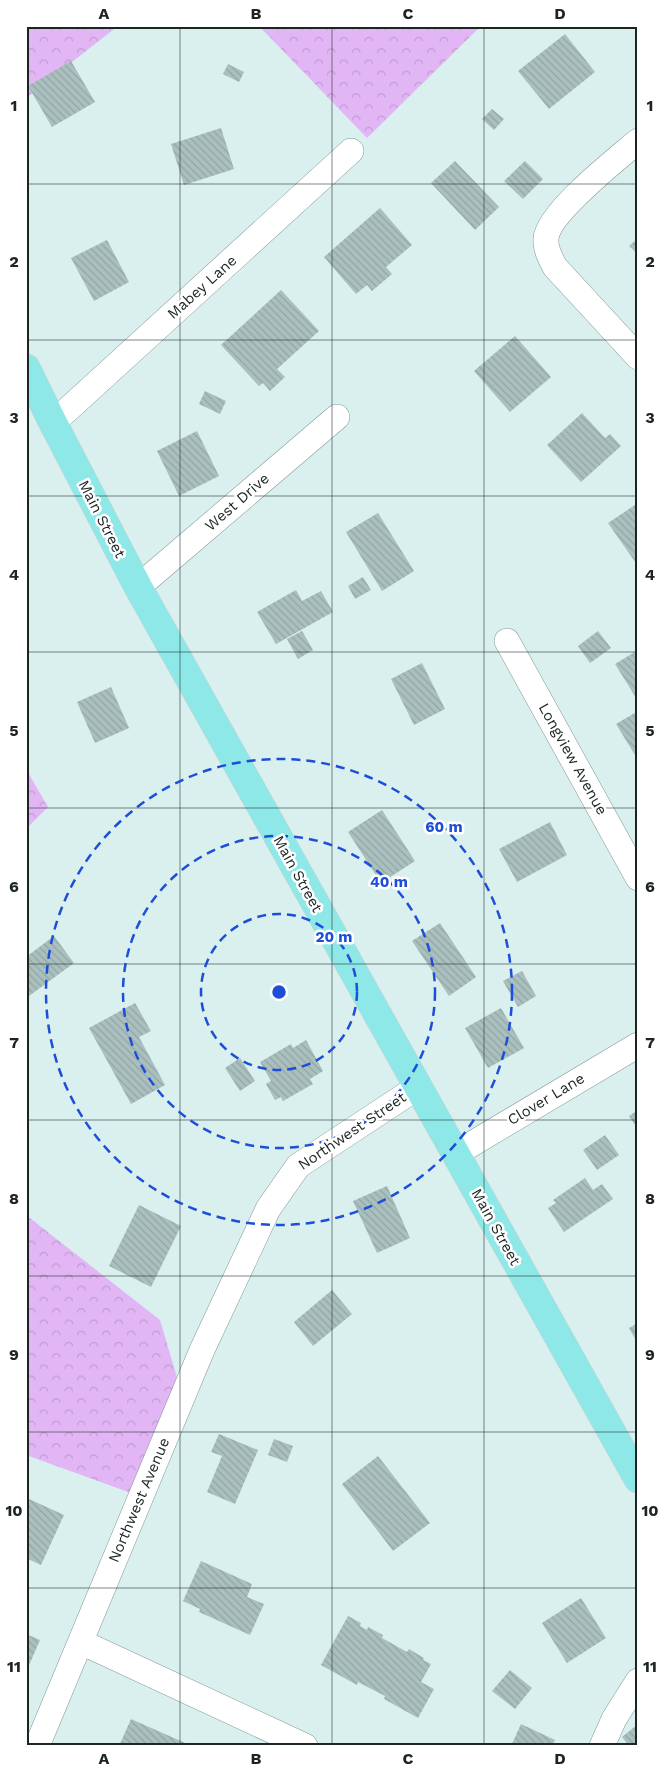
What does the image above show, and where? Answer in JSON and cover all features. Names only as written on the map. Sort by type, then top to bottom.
[{"type":"main road","name":"Main Street","points":[[26,368],[138,587],[638,1479]]},
{"type":"street","points":[[638,141],[576,196],[554,220],[546,238],[547,248],[555,267],[638,356]]},
{"type":"street","name":"Mabey Lane","points":[[53,423],[351,151]]},
{"type":"street","name":"West Drive","points":[[138,587],[337,417]]},
{"type":"street","name":"Longview Avenue","points":[[507,641],[638,878]]},
{"type":"street","name":"Clover Lane","points":[[455,1154],[638,1045]]},
{"type":"street","name":"Northwest Street","points":[[246,1257],[268,1209],[298,1166],[418,1087]]},
{"type":"street","name":"Northwest Avenue","points":[[37,1746],[202,1350],[246,1257]]},
{"type":"street","points":[[80,1642],[305,1746]]},
{"type":"street","points":[[602,1746],[614,1719],[638,1682]]},
{"type":"green space","points":[[26,26],[118,26],[26,98]]},
{"type":"green space","points":[[259,26],[481,26],[367,138]]},
{"type":"green space","points":[[26,769],[48,807],[26,829]]},
{"type":"green space","points":[[26,1215],[160,1320],[183,1398],[142,1497],[26,1455]]},
{"type":"building","points":[[565,34],[595,72],[549,109],[518,71]]},
{"type":"building","points":[[71,61],[95,102],[52,127],[28,86]]},
{"type":"building","points":[[228,64],[244,72],[239,82],[223,74]]},
{"type":"building","points":[[492,109],[504,119],[494,130],[482,119]]},
{"type":"building","points":[[221,128],[234,169],[184,185],[171,144]]},
{"type":"building","points":[[455,161],[499,207],[475,230],[431,183]]},
{"type":"building","points":[[525,161],[543,179],[523,199],[504,181]]},
{"type":"building","points":[[380,208],[412,245],[386,267],[392,274],[372,291],[367,285],[356,294],[324,257]]},
{"type":"building","points":[[638,238],[638,254],[629,246]]},
{"type":"building","points":[[107,240],[129,282],[94,301],[71,258]]},
{"type":"building","points":[[281,290],[319,331],[277,369],[285,377],[270,391],[263,383],[259,386],[221,345]]},
{"type":"building","points":[[515,336],[551,377],[510,412],[474,371]]},
{"type":"building","points":[[205,391],[226,401],[220,414],[199,404]]},
{"type":"building","points":[[582,413],[605,438],[610,434],[621,446],[581,482],[547,445]]},
{"type":"building","points":[[197,431],[219,476],[179,496],[157,451]]},
{"type":"building","points":[[638,503],[638,566],[608,523]]},
{"type":"building","points":[[378,513],[414,571],[382,591],[346,532]]},
{"type":"building","points":[[363,577],[371,590],[355,599],[348,586]]},
{"type":"building","points":[[296,590],[302,601],[321,591],[333,612],[276,644],[257,612]]},
{"type":"building","points":[[302,631],[313,650],[298,659],[287,639]]},
{"type":"building","points":[[598,631],[611,648],[590,663],[578,646]]},
{"type":"building","points":[[638,650],[638,701],[615,664]]},
{"type":"building","points":[[422,663],[445,709],[414,725],[391,679]]},
{"type":"building","points":[[111,687],[129,728],[95,743],[77,702]]},
{"type":"building","points":[[638,711],[638,753],[635,755],[616,724]]},
{"type":"building","points":[[382,810],[415,861],[381,883],[348,832]]},
{"type":"building","points":[[550,822],[567,855],[517,882],[499,849]]},
{"type":"building","points":[[440,923],[476,977],[449,996],[412,941]]},
{"type":"building","points":[[54,936],[74,963],[29,996],[26,992],[26,957]]},
{"type":"building","points":[[522,971],[536,996],[518,1007],[503,981]]},
{"type":"building","points":[[135,1003],[151,1031],[139,1037],[165,1085],[131,1104],[89,1028]]},
{"type":"building","points":[[501,1008],[524,1048],[488,1068],[465,1028]]},
{"type":"building","points":[[306,1040],[323,1071],[310,1079],[313,1084],[283,1101],[281,1097],[275,1100],[266,1084],[271,1081],[260,1062],[291,1044],[293,1048]]},
{"type":"building","points":[[240,1058],[255,1081],[240,1091],[225,1068]]},
{"type":"building","points":[[638,1110],[638,1129],[629,1116]]},
{"type":"building","points":[[605,1135],[619,1155],[597,1170],[583,1150]]},
{"type":"building","points":[[585,1178],[593,1190],[602,1184],[613,1199],[564,1232],[548,1208],[556,1203],[553,1200]]},
{"type":"building","points":[[387,1186],[410,1238],[377,1253],[353,1201]]},
{"type":"building","points":[[139,1205],[181,1226],[151,1287],[109,1266]]},
{"type":"building","points":[[332,1290],[352,1314],[313,1346],[294,1322]]},
{"type":"building","points":[[638,1323],[638,1344],[629,1328]]},
{"type":"building","points":[[219,1434],[258,1450],[235,1504],[207,1492],[222,1456],[211,1452]]},
{"type":"building","points":[[274,1439],[293,1446],[287,1462],[268,1455]]},
{"type":"building","points":[[378,1456],[430,1523],[393,1551],[342,1484]]},
{"type":"building","points":[[29,1499],[64,1515],[41,1565],[26,1558],[26,1506]]},
{"type":"building","points":[[201,1561],[252,1584],[247,1597],[264,1604],[250,1635],[199,1612],[200,1609],[183,1601]]},
{"type":"building","points":[[581,1598],[606,1638],[567,1663],[542,1623]]},
{"type":"building","points":[[348,1616],[361,1623],[360,1626],[367,1630],[368,1627],[383,1635],[382,1638],[407,1652],[409,1649],[431,1664],[421,1682],[434,1689],[418,1718],[384,1699],[385,1696],[358,1682],[357,1685],[321,1665]]},
{"type":"building","points":[[26,1634],[40,1640],[26,1672]]},
{"type":"building","points":[[510,1670],[532,1688],[515,1709],[492,1691]]},
{"type":"building","points":[[131,1719],[192,1746],[119,1746]]},
{"type":"building","points":[[521,1724],[555,1740],[552,1746],[511,1746]]},
{"type":"building","points":[[638,1724],[638,1746],[629,1746],[622,1737]]}]
